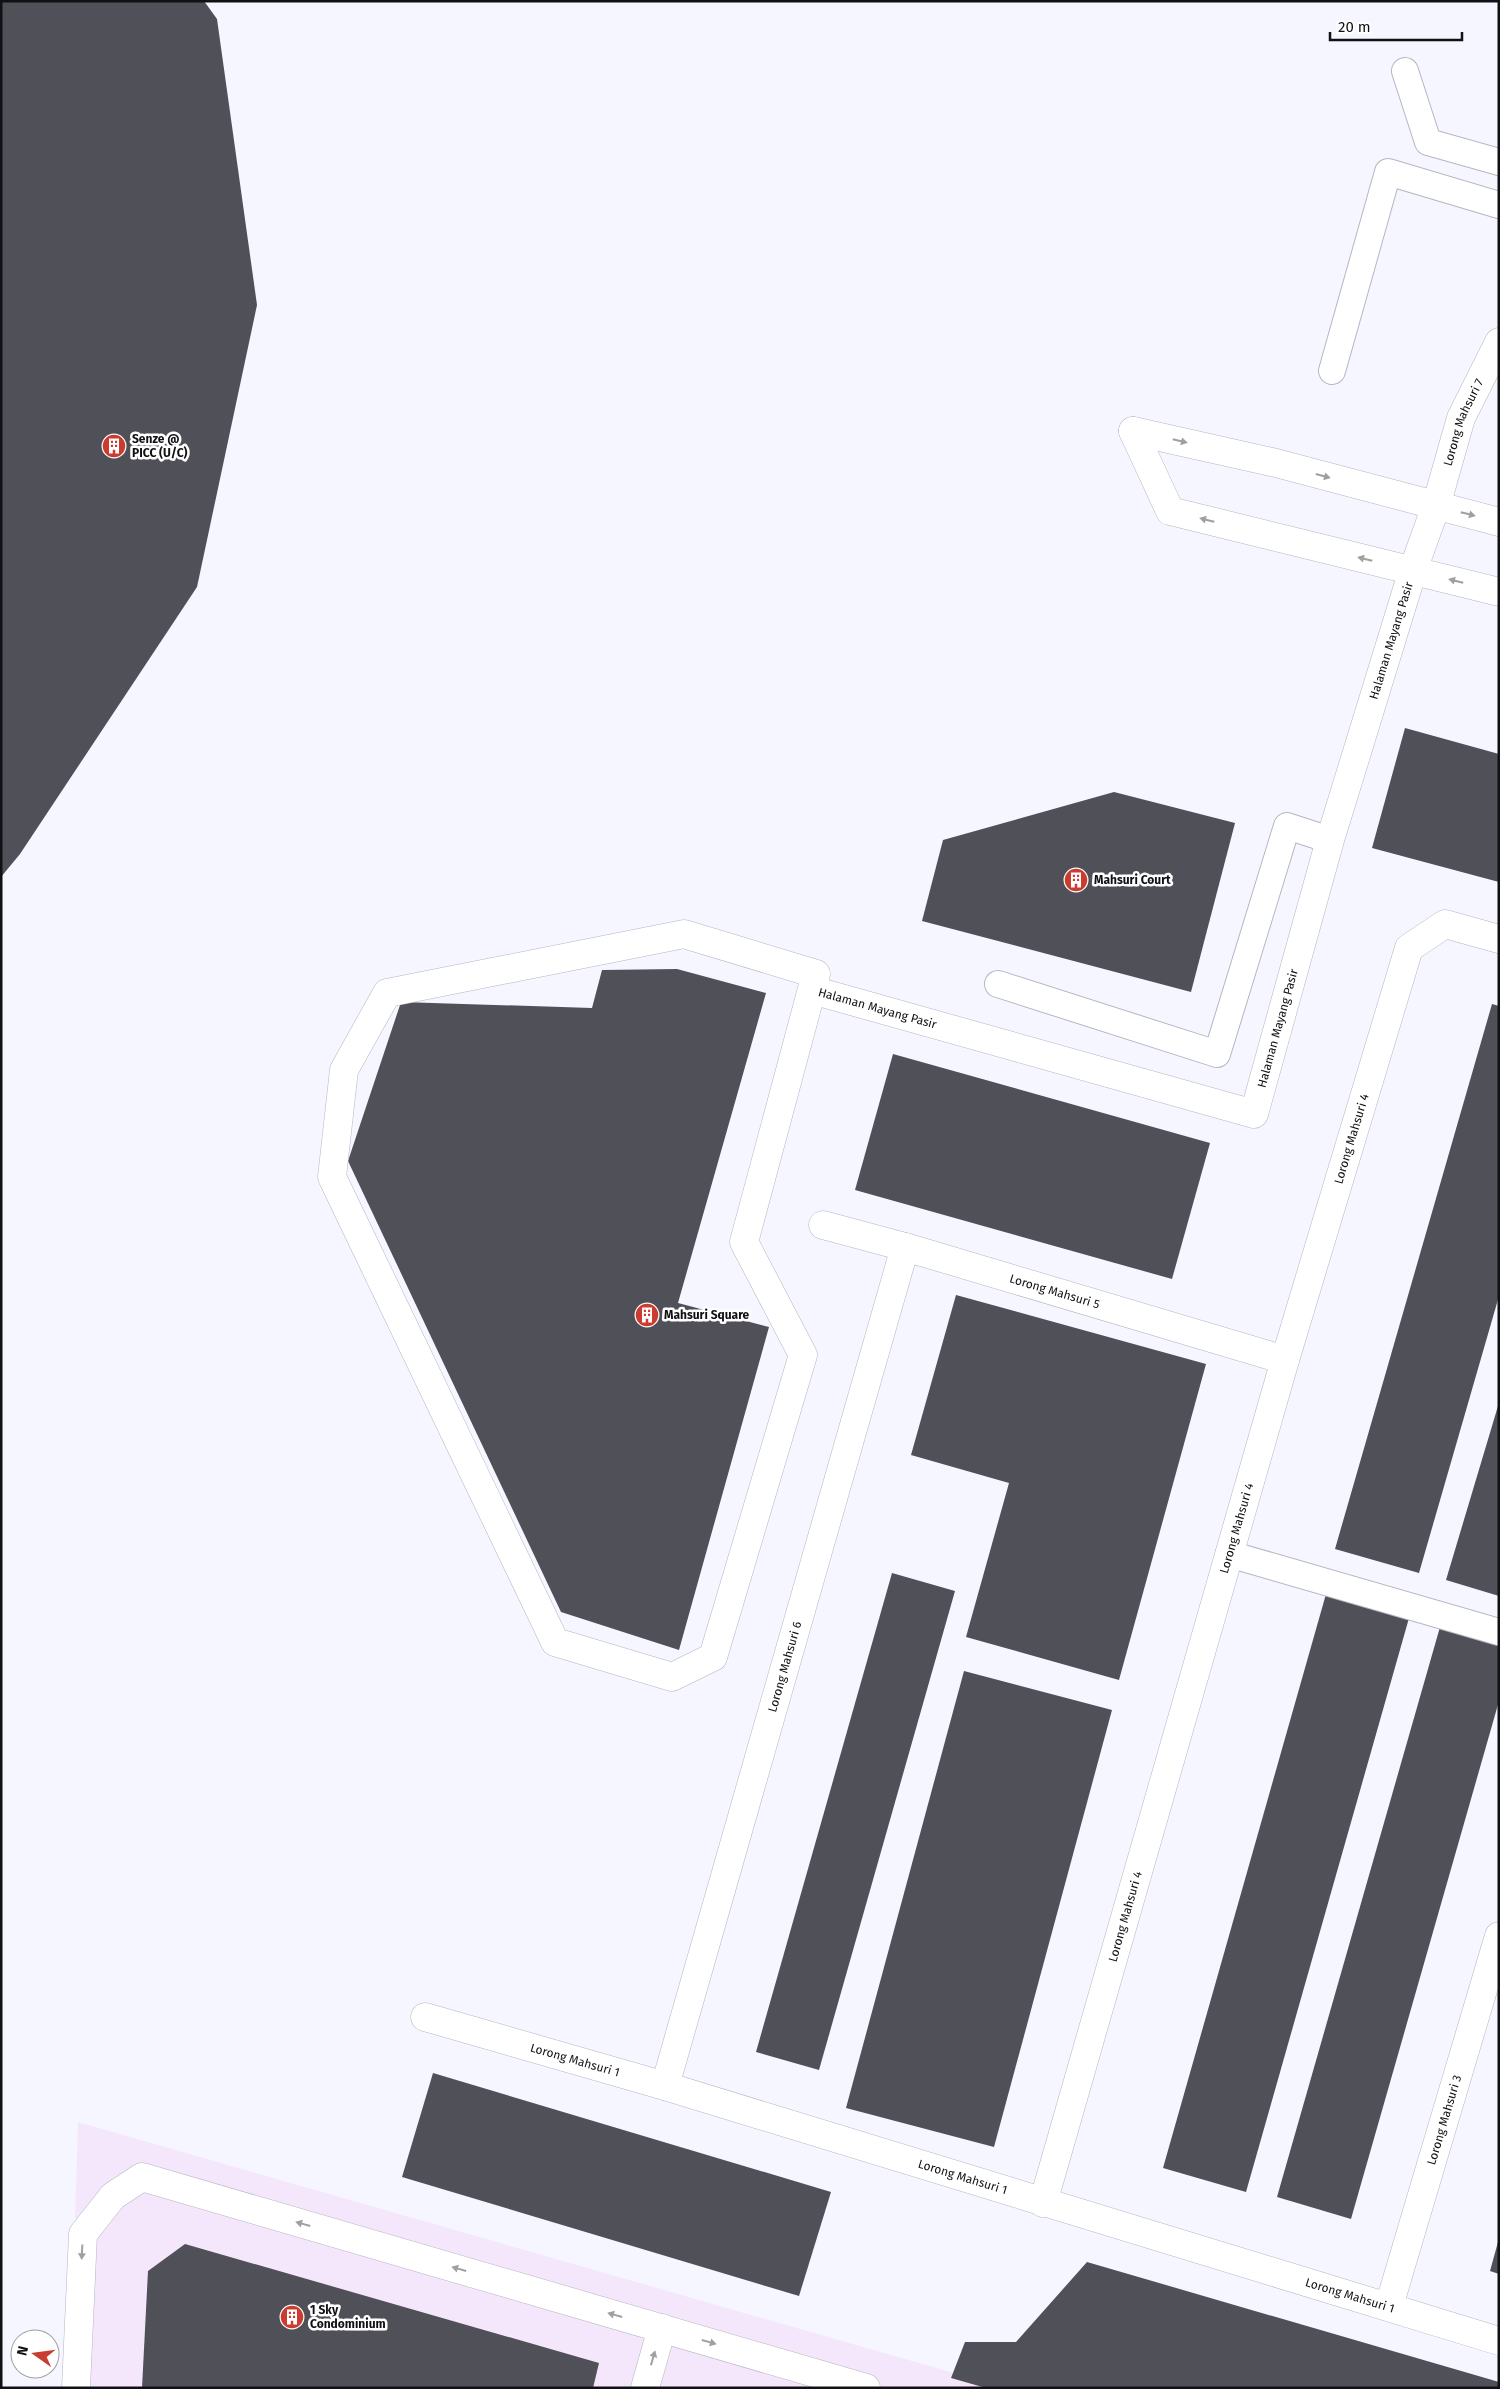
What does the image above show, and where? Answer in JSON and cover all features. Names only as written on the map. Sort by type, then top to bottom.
[{"type":"street","name":"Lorong Mahsuri 7","points":[[1436,506],[1461,418],[1498,347]]},
{"type":"street","points":[[1499,522],[1276,463],[1133,431],[1170,511],[1499,592]]},
{"type":"street","name":"Halaman Mayang Pasir","points":[[812,990],[1254,1114],[1330,840],[1412,570],[1436,506]]},
{"type":"street","name":"Lorong Mahsuri 4","points":[[1043,2203],[1286,1360],[1409,948],[1445,924],[1499,939]]},
{"type":"street","points":[[684,934],[816,974],[812,990],[744,1242],[803,1355],[713,1657],[672,1677],[555,1642],[332,1177],[344,1070],[387,993],[684,934]]},
{"type":"street","name":"Lorong Mahsuri 5","points":[[823,1225],[905,1247],[1286,1360]]},
{"type":"street","name":"Lorong Mahsuri 6","points":[[665,2086],[905,1247]]},
{"type":"street","name":"Lorong Mahsuri 3","points":[[1389,2306],[1499,1936]]},
{"type":"street","name":"Lorong Mahsuri 1","points":[[425,2018],[665,2086],[1499,2341]]},
{"type":"street","points":[[76,2388],[83,2234],[113,2196],[142,2177],[866,2388]]},
{"type":"street","points":[[645,2388],[662,2328]]},
{"type":"lane","points":[[1405,71],[1428,142],[1499,162]]},
{"type":"lane","points":[[1332,371],[1388,172],[1499,205]]},
{"type":"lane","points":[[998,984],[1217,1054],[1287,826],[1330,840]]},
{"type":"lane","points":[[1230,1554],[1499,1632]]},
{"type":"shaded area","points":[[78,2122],[1006,2388],[70,2388]]},
{"type":"building","name":"Senze @ PICC (U/C)","points":[[1,1],[204,1],[217,19],[257,305],[197,587],[20,854],[1,877]]},
{"type":"building","points":[[1405,728],[1499,754],[1499,882],[1372,848]]},
{"type":"building","name":"Mahsuri Court","points":[[1114,792],[1235,823],[1191,992],[922,921],[943,840]]},
{"type":"building","name":"Mahsuri Square","points":[[677,969],[766,993],[678,1303],[769,1327],[679,1650],[561,1612],[348,1161],[401,1002],[592,1008],[602,970]]},
{"type":"building","points":[[1492,1004],[1499,1006],[1499,1296],[1419,1573],[1335,1549]]},
{"type":"building","points":[[893,1054],[1210,1143],[1172,1279],[855,1190]]},
{"type":"building","points":[[956,1295],[1206,1364],[1119,1680],[966,1637],[1009,1483],[911,1455]]},
{"type":"building","points":[[1499,1406],[1499,1596],[1446,1580]]},
{"type":"building","points":[[892,1573],[955,1591],[819,2070],[756,2052]]},
{"type":"building","points":[[1328,1587],[1411,1611],[1246,2192],[1163,2168]]},
{"type":"building","points":[[1442,1620],[1499,1637],[1499,1701],[1351,2219],[1277,2197]]},
{"type":"building","points":[[964,1671],[1112,1710],[994,2147],[846,2108]]},
{"type":"building","points":[[433,2073],[831,2192],[799,2296],[402,2177]]},
{"type":"building","points":[[1499,2242],[1499,2274],[1490,2271]]},
{"type":"building","name":"1 Sky Condominium","points":[[185,2244],[599,2363],[593,2388],[142,2388],[148,2271]]},
{"type":"building","points":[[1087,2262],[1499,2382],[1499,2388],[986,2388],[951,2378],[965,2342],[1016,2342]]},
{"type":"place","name":"Senze @ PICC (U/C)","points":[[114,446]]},
{"type":"place","name":"Mahsuri Court","points":[[1076,880]]},
{"type":"place","name":"Mahsuri Square","points":[[647,1315]]},
{"type":"place","name":"1 Sky Condominium","points":[[292,2317]]}]
